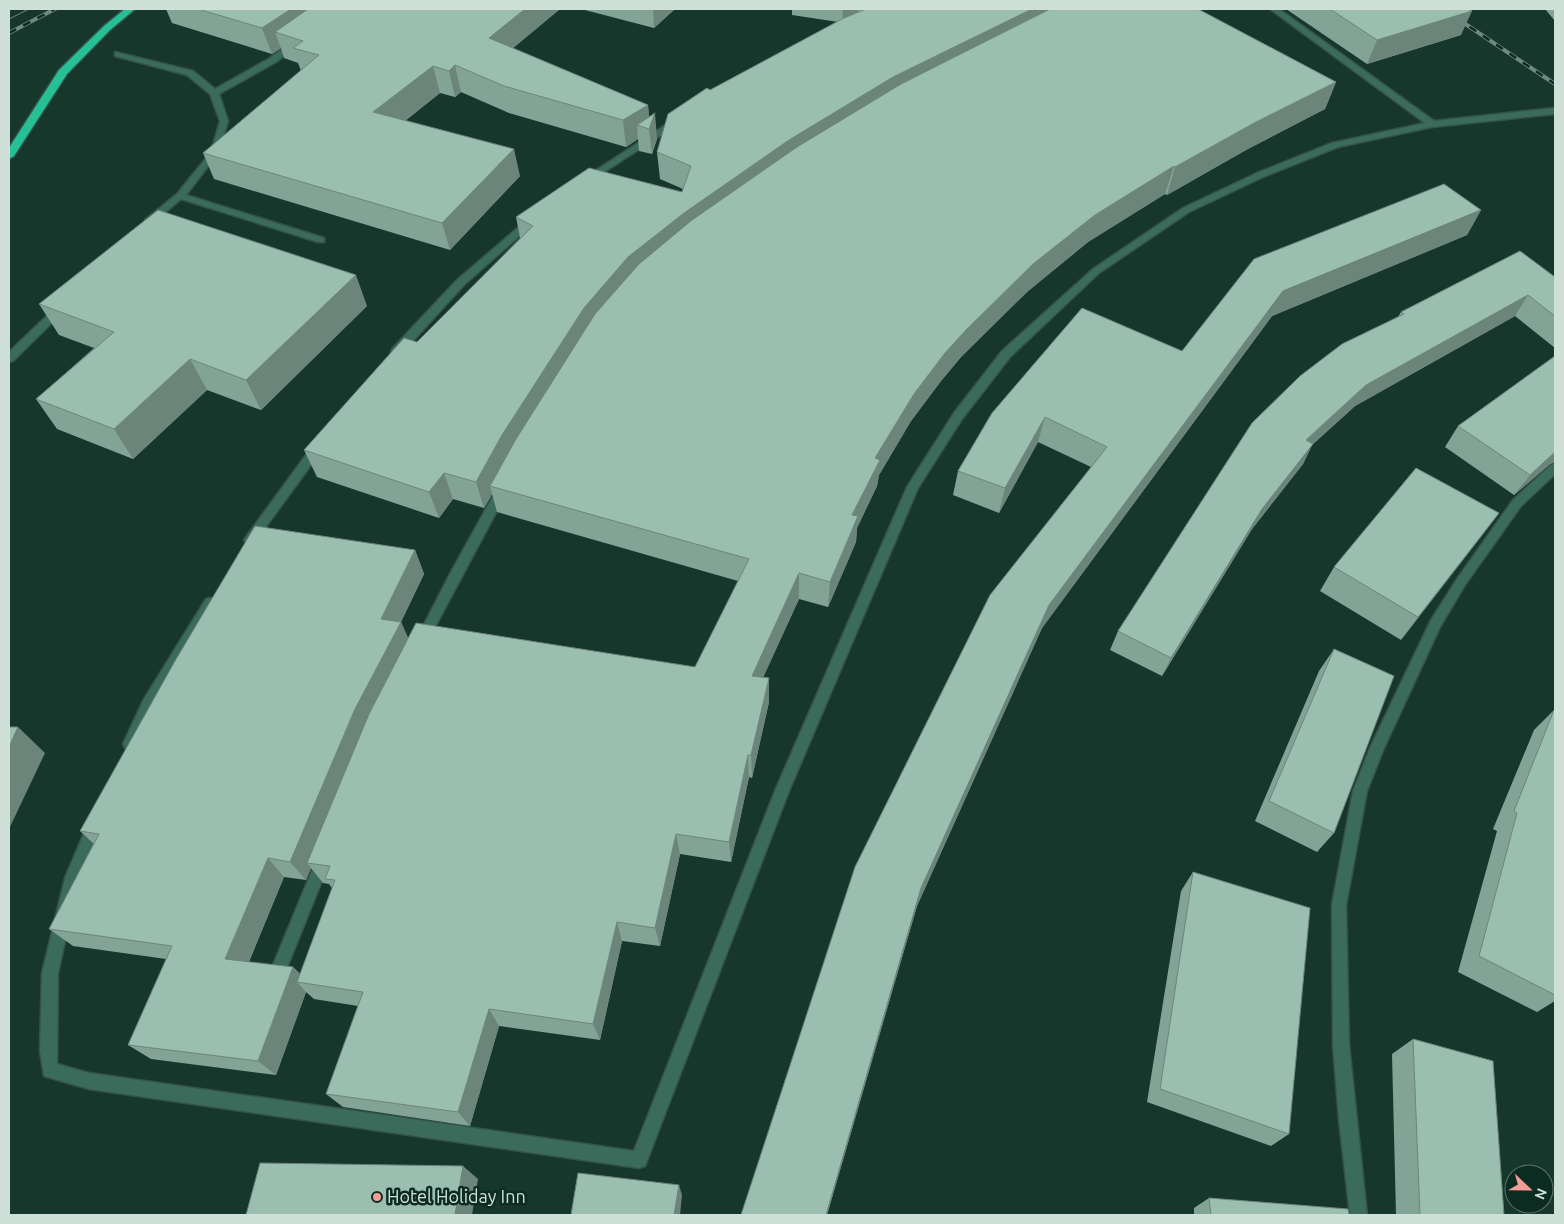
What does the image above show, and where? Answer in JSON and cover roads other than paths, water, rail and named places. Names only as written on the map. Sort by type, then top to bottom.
[{"type":"highway","points":[[9,156],[63,72],[107,28],[130,9]]},
{"type":"lane","points":[[1274,9],[1432,124]]},
{"type":"lane","points":[[214,93],[273,60],[304,37]]},
{"type":"lane","points":[[118,54],[190,74],[214,93],[224,121],[214,152],[180,196],[144,226]]},
{"type":"lane","points":[[102,808],[72,878],[50,973],[48,1051],[50,1070],[89,1081],[639,1160],[782,791],[913,487],[958,416],[1006,354],[1096,271],[1186,210],[1260,175],[1335,146],[1432,124],[1555,111]]},
{"type":"lane","points":[[577,186],[601,168],[691,112]]},
{"type":"lane","points":[[180,196],[321,240]]},
{"type":"lane","points":[[388,362],[460,283],[521,228],[545,210]]},
{"type":"lane","points":[[9,358],[66,303]]},
{"type":"lane","points":[[240,553],[327,436]]},
{"type":"lane","points":[[1358,1215],[1343,1073],[1339,905],[1360,791],[1377,748],[1435,624],[1461,582],[1517,503],[1555,468]]},
{"type":"lane","points":[[419,646],[455,575],[508,480]]},
{"type":"lane","points":[[126,755],[149,702],[215,595]]},
{"type":"lane","points":[[280,965],[326,855]]},
{"type":"tram line","points":[[9,19],[29,9]]},
{"type":"railway","points":[[9,33],[55,9]]},
{"type":"railway","points":[[1443,9],[1555,84]]},
{"type":"place","name":"Hotel Holiday Inn","points":[[377,1197]]}]
